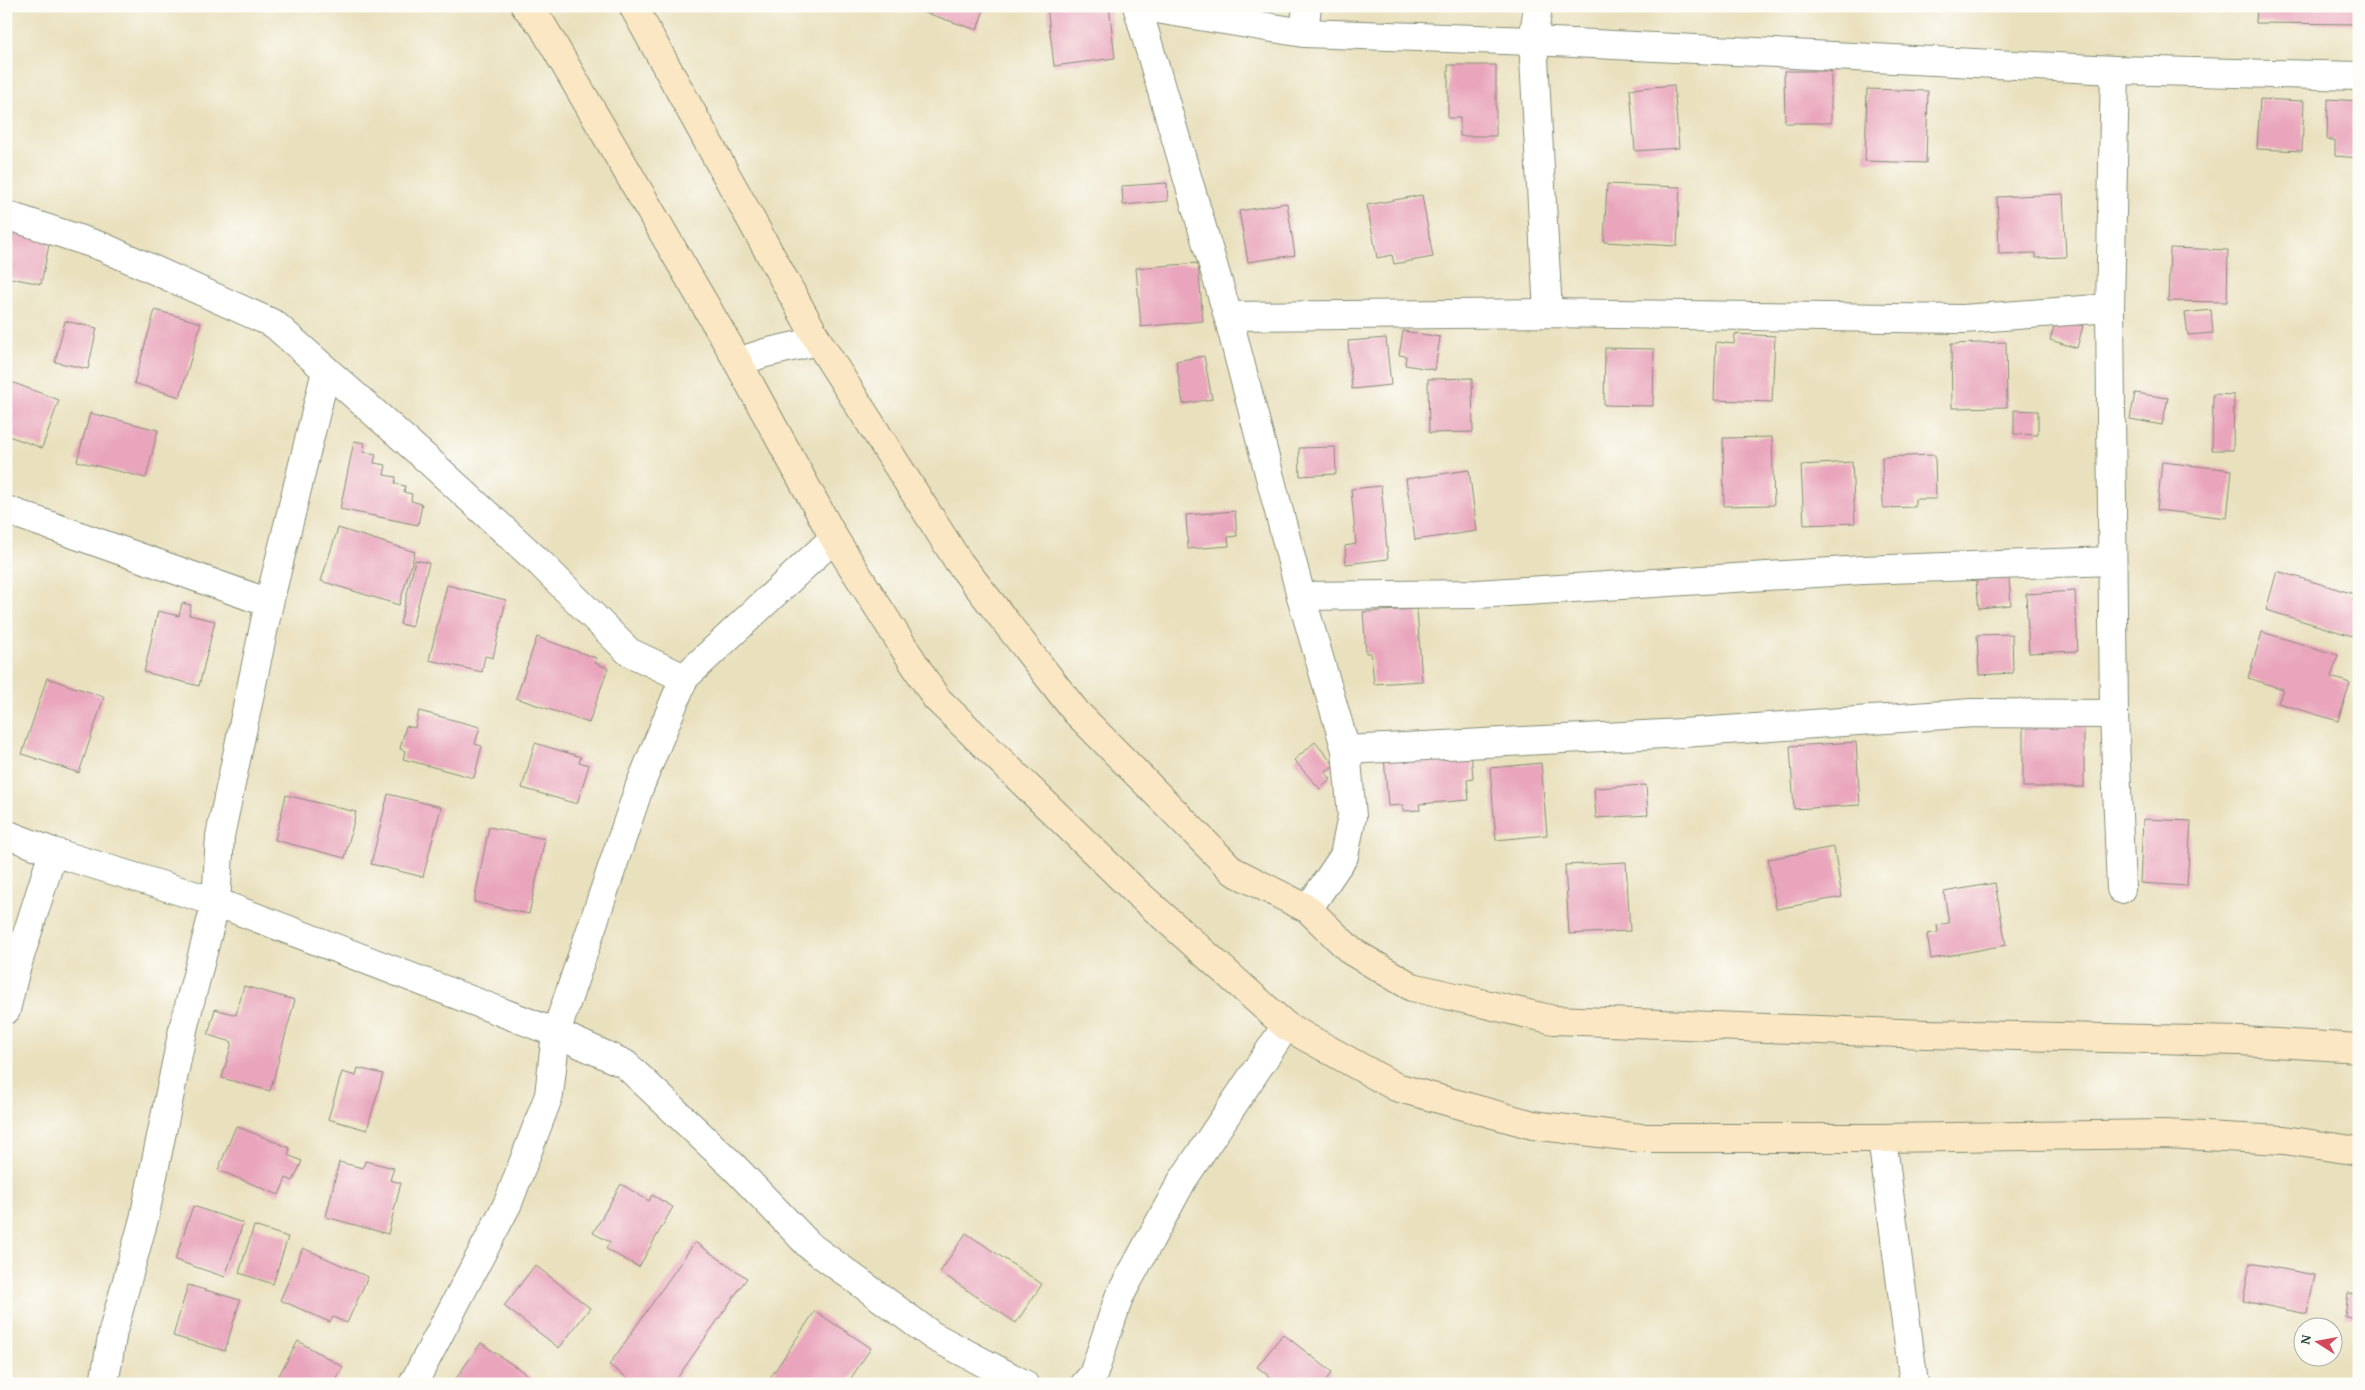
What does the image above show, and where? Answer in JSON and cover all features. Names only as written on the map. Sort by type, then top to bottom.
[{"type":"street","points":[[524,6],[542,25],[738,362],[834,538],[936,698],[1135,891],[1286,1026],[1396,1087],[1533,1125],[1641,1138],[1882,1138],[2164,1134],[2284,1140],[2359,1151]]},
{"type":"street","points":[[633,6],[818,341],[958,561],[1076,712],[1233,870],[1308,909],[1351,951],[1412,987],[1554,1020],[1927,1034],[2241,1041],[2359,1048]]},
{"type":"street","points":[[1308,909],[1344,856],[1352,816],[1346,750],[1301,596],[1228,316],[1138,6],[1304,33],[1533,41],[2115,70],[2359,76]]},
{"type":"street","points":[[1304,33],[1307,6]]},
{"type":"street","points":[[1538,6],[1533,41],[1548,313]]},
{"type":"street","points":[[2115,70],[2110,308],[2114,714],[2121,889]]},
{"type":"street","points":[[6,215],[103,247],[274,324],[541,564],[628,652],[684,678]]},
{"type":"street","points":[[1228,316],[1548,313],[1963,319],[2110,308]]},
{"type":"street","points":[[738,362],[765,353],[818,341]]},
{"type":"street","points":[[104,1384],[113,1331],[144,1219],[184,1026],[216,902],[220,836],[269,603],[326,371]]},
{"type":"street","points":[[6,510],[269,603]]},
{"type":"street","points":[[413,1384],[508,1203],[549,1095],[556,1033],[639,788],[684,678],[834,538]]},
{"type":"street","points":[[1301,596],[1477,594],[1863,570],[2112,561]]},
{"type":"street","points":[[1346,750],[1682,733],[1973,713],[2114,714]]},
{"type":"street","points":[[6,834],[53,852],[216,902],[556,1033],[625,1064],[734,1167],[810,1246],[933,1336],[1024,1384]]},
{"type":"street","points":[[6,1010],[15,972],[53,852]]},
{"type":"street","points":[[1085,1384],[1093,1375],[1119,1297],[1182,1181],[1286,1026]]},
{"type":"street","points":[[1882,1138],[1914,1384]]},
{"type":"building","points":[[921,6],[985,6],[977,30],[920,11]]},
{"type":"building","points":[[1047,6],[1109,6],[1115,58],[1054,66]]},
{"type":"building","points":[[2257,6],[2359,6],[2359,24],[2256,23]]},
{"type":"building","points":[[1448,65],[1496,65],[1496,136],[1460,136],[1460,118],[1448,118]]},
{"type":"building","points":[[1784,71],[1831,71],[1831,123],[1785,123]]},
{"type":"building","points":[[1674,85],[1679,148],[1635,151],[1630,89]]},
{"type":"building","points":[[1867,89],[1928,91],[1926,163],[1865,161]]},
{"type":"building","points":[[2260,99],[2304,101],[2302,151],[2257,149]]},
{"type":"building","points":[[2328,99],[2359,101],[2359,158],[2335,156],[2335,140],[2327,140]]},
{"type":"building","points":[[1167,183],[1168,201],[1123,205],[1122,186]]},
{"type":"building","points":[[1607,184],[1680,187],[1677,246],[1604,242]]},
{"type":"building","points":[[2063,194],[2066,257],[2036,258],[2035,253],[1999,254],[1997,197]]},
{"type":"building","points":[[1422,195],[1433,257],[1394,264],[1392,255],[1377,258],[1367,205]]},
{"type":"building","points":[[1287,203],[1295,255],[1248,262],[1239,211]]},
{"type":"building","points":[[14,232],[50,240],[41,284],[6,277],[6,265]]},
{"type":"building","points":[[2170,248],[2228,250],[2227,302],[2168,301]]},
{"type":"building","points":[[1198,263],[1203,321],[1141,327],[1136,268]]},
{"type":"building","points":[[155,310],[201,323],[180,397],[134,383]]},
{"type":"building","points":[[2211,310],[2213,333],[2188,335],[2185,313]]},
{"type":"building","points":[[2056,319],[2083,326],[2077,348],[2050,340]]},
{"type":"building","points":[[65,321],[97,328],[88,369],[55,362]]},
{"type":"building","points":[[1403,331],[1440,337],[1435,370],[1405,365],[1406,356],[1399,355]]},
{"type":"building","points":[[1735,334],[1775,336],[1772,402],[1714,400],[1716,342],[1734,344]]},
{"type":"building","points":[[1386,338],[1391,385],[1352,389],[1348,341]]},
{"type":"building","points":[[2006,342],[2007,407],[1952,408],[1951,344]]},
{"type":"building","points":[[1605,348],[1654,349],[1653,406],[1604,405]]},
{"type":"building","points":[[1204,356],[1212,399],[1183,404],[1176,361]]},
{"type":"building","points":[[1472,378],[1473,432],[1429,433],[1428,379]]},
{"type":"building","points":[[6,380],[59,400],[42,448],[6,435]]},
{"type":"building","points":[[2135,393],[2168,398],[2162,425],[2130,419]]},
{"type":"building","points":[[2213,394],[2234,395],[2233,450],[2212,450]]},
{"type":"building","points":[[2014,410],[2038,411],[2038,435],[2014,434]]},
{"type":"building","points":[[90,413],[158,430],[146,478],[77,461]]},
{"type":"building","points":[[1772,437],[1774,505],[1724,506],[1723,438]]},
{"type":"building","points":[[354,441],[365,443],[363,452],[376,454],[374,463],[386,465],[384,475],[396,477],[395,484],[405,486],[404,492],[412,494],[411,501],[422,504],[418,525],[340,509]]},
{"type":"building","points":[[1335,447],[1336,474],[1300,476],[1299,448]]},
{"type":"building","points":[[1935,455],[1936,499],[1915,499],[1915,507],[1883,508],[1882,457]]},
{"type":"building","points":[[1852,462],[1855,523],[1804,525],[1801,465]]},
{"type":"building","points":[[2162,462],[2232,470],[2227,518],[2157,510]]},
{"type":"building","points":[[1469,470],[1477,531],[1415,540],[1406,479]]},
{"type":"building","points":[[1381,486],[1388,559],[1346,564],[1345,546],[1356,544],[1351,489]]},
{"type":"building","points":[[1235,511],[1237,536],[1228,537],[1229,546],[1188,549],[1186,515]]},
{"type":"building","points":[[338,528],[415,552],[399,605],[321,581]]},
{"type":"building","points":[[415,560],[429,563],[412,627],[400,624]]},
{"type":"building","points":[[2277,571],[2354,594],[2353,600],[2359,602],[2359,612],[2352,636],[2266,610]]},
{"type":"building","points":[[2009,578],[2011,605],[1979,608],[1976,581]]},
{"type":"building","points":[[447,585],[506,600],[493,658],[485,656],[482,672],[429,660]]},
{"type":"building","points":[[2075,591],[2078,651],[2029,653],[2026,594]]},
{"type":"building","points":[[182,603],[191,605],[189,615],[215,621],[199,686],[144,672],[158,611],[179,616]]},
{"type":"building","points":[[1417,609],[1422,681],[1374,684],[1371,653],[1366,653],[1363,612]]},
{"type":"building","points":[[2262,632],[2338,655],[2331,677],[2350,683],[2338,721],[2278,703],[2283,689],[2248,678]]},
{"type":"building","points":[[2012,634],[2013,673],[1979,675],[1977,635]]},
{"type":"building","points":[[537,637],[596,658],[595,663],[608,668],[589,723],[516,698]]},
{"type":"building","points":[[47,678],[104,697],[79,773],[22,754]]},
{"type":"building","points":[[419,711],[480,727],[475,744],[482,746],[474,778],[403,759],[405,751],[400,749],[406,726],[415,728]]},
{"type":"building","points":[[2023,724],[2084,724],[2084,787],[2023,787]]},
{"type":"building","points":[[1315,742],[1334,765],[1325,772],[1331,779],[1320,789],[1294,760]]},
{"type":"building","points":[[1856,742],[1860,805],[1794,809],[1790,746]]},
{"type":"building","points":[[535,743],[581,757],[579,762],[589,765],[577,804],[522,788]]},
{"type":"building","points":[[1471,750],[1473,779],[1467,780],[1469,800],[1419,804],[1420,810],[1403,811],[1403,805],[1388,806],[1384,757]]},
{"type":"building","points":[[1541,763],[1547,835],[1496,840],[1490,768]]},
{"type":"building","points":[[1646,785],[1648,815],[1596,818],[1594,788]]},
{"type":"building","points":[[388,794],[441,807],[423,877],[371,864]]},
{"type":"building","points":[[286,795],[356,812],[345,858],[275,840]]},
{"type":"building","points":[[2143,819],[2191,821],[2187,886],[2140,883]]},
{"type":"building","points":[[489,827],[545,839],[529,914],[474,902]]},
{"type":"building","points":[[1834,847],[1842,897],[1776,909],[1768,859]]},
{"type":"building","points":[[1626,862],[1630,931],[1569,934],[1565,865]]},
{"type":"building","points":[[1995,883],[2006,945],[1931,959],[1927,934],[1938,932],[1937,925],[1949,923],[1944,892]]},
{"type":"building","points":[[244,986],[295,1000],[270,1091],[222,1078],[232,1042],[208,1035],[215,1009],[236,1015]]},
{"type":"building","points":[[358,1068],[383,1074],[367,1130],[328,1119],[342,1072],[356,1076]]},
{"type":"building","points":[[236,1126],[290,1148],[288,1155],[302,1161],[293,1181],[286,1178],[279,1195],[218,1170]]},
{"type":"building","points":[[365,1161],[394,1168],[390,1180],[401,1183],[388,1234],[326,1217],[339,1162],[363,1168]]},
{"type":"building","points":[[621,1184],[649,1201],[652,1195],[673,1207],[639,1267],[606,1249],[610,1242],[593,1233]]},
{"type":"building","points":[[193,1206],[243,1223],[225,1277],[175,1260]]},
{"type":"building","points":[[254,1226],[288,1237],[273,1284],[239,1273]]},
{"type":"building","points":[[966,1233],[1042,1284],[1016,1323],[940,1272]]},
{"type":"building","points":[[695,1242],[747,1278],[673,1384],[636,1384],[609,1365]]},
{"type":"building","points":[[303,1248],[368,1277],[347,1323],[333,1317],[330,1322],[280,1300]]},
{"type":"building","points":[[2250,1263],[2315,1275],[2307,1314],[2243,1301]]},
{"type":"building","points":[[535,1265],[590,1308],[559,1348],[504,1306]]},
{"type":"building","points":[[188,1285],[240,1300],[225,1351],[173,1336]]},
{"type":"building","points":[[2348,1293],[2359,1294],[2359,1319],[2345,1317]]},
{"type":"building","points":[[815,1311],[871,1348],[847,1384],[766,1384]]},
{"type":"building","points":[[1283,1334],[1332,1372],[1323,1384],[1279,1384],[1257,1367]]},
{"type":"building","points":[[298,1341],[343,1367],[334,1384],[274,1384]]},
{"type":"building","points":[[481,1343],[532,1378],[528,1384],[452,1384]]}]
